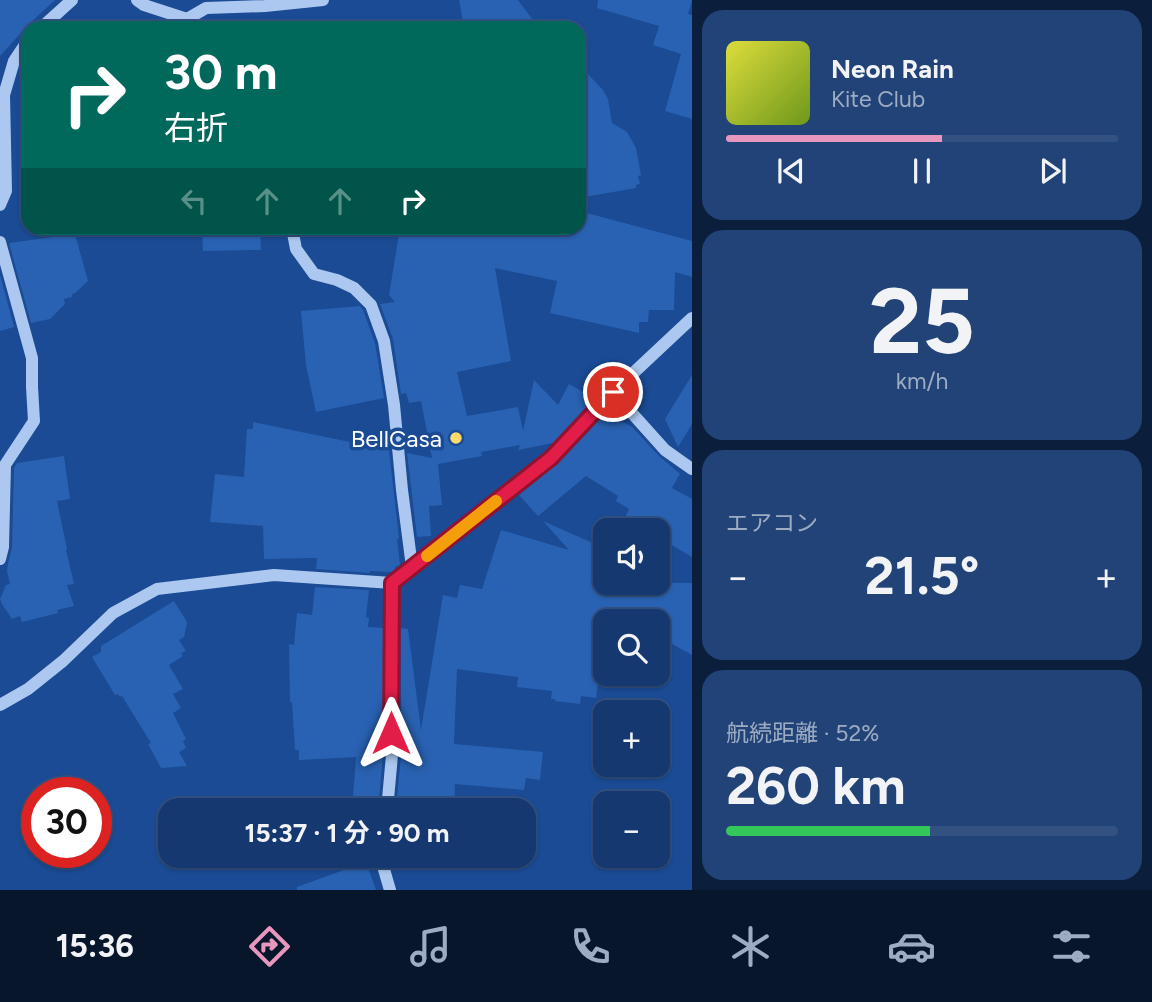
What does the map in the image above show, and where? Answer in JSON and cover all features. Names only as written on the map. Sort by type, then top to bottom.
[{"type":"street","points":[[49,21],[72,0]]},
{"type":"street","points":[[137,0],[184,21]]},
{"type":"street","points":[[194,21],[206,8],[323,0]]},
{"type":"street","points":[[0,205],[6,191],[4,94],[14,61],[21,50]]},
{"type":"street","points":[[293,235],[296,248],[314,274],[354,288],[371,304],[384,341],[394,405],[412,567]]},
{"type":"street","points":[[0,242],[32,358],[34,421],[5,465],[3,547],[0,559]]},
{"type":"street","points":[[0,705],[28,689],[63,661],[113,613],[157,589],[274,575],[392,583],[551,458],[613,392],[692,318]]},
{"type":"street","points":[[613,392],[665,450],[692,469]]},
{"type":"street","points":[[388,798],[392,755],[392,583]]},
{"type":"street","points":[[384,868],[390,890]]},
{"type":"building","points":[[0,0],[55,0],[32,21],[21,21],[21,33],[0,56]]},
{"type":"building","points":[[459,0],[518,0],[534,21],[463,21]]},
{"type":"building","points":[[598,0],[692,0],[688,14],[692,15],[692,119],[665,111],[681,54],[653,45],[659,26],[597,8]]},
{"type":"building","points":[[586,72],[608,99],[612,123],[627,132],[636,148],[641,175],[638,176],[640,184],[636,185],[636,188],[586,197]]},
{"type":"building","points":[[586,213],[692,241],[692,277],[675,272],[674,310],[649,310],[648,322],[639,322],[639,333],[550,313],[557,281],[495,268],[511,361],[457,372],[467,416],[518,407],[523,431],[534,380],[558,405],[569,384],[592,397],[589,404],[553,443],[518,450],[520,445],[481,452],[482,456],[438,464],[442,505],[429,506],[431,536],[417,537],[407,453],[432,458],[421,401],[409,403],[406,393],[401,394],[393,339],[380,304],[395,302],[389,295],[399,235],[586,235]]},
{"type":"building","points":[[75,235],[88,281],[72,294],[72,297],[64,299],[65,304],[50,319],[31,323],[9,243]]},
{"type":"building","points":[[202,235],[260,235],[261,250],[203,251]]},
{"type":"building","points":[[0,275],[14,327],[0,331]]},
{"type":"building","points":[[360,306],[375,343],[384,398],[316,412],[306,365],[301,311]]},
{"type":"building","points":[[692,375],[692,424],[678,447],[665,419]]},
{"type":"building","points":[[606,413],[632,427],[680,474],[672,488],[692,499],[692,557],[670,544],[670,518],[625,518],[629,509],[616,501],[618,496],[586,476],[538,516],[519,495],[557,464]]},
{"type":"building","points":[[253,422],[389,450],[400,565],[392,572],[370,573],[316,569],[317,558],[264,559],[263,526],[210,522],[215,474],[244,477],[247,429],[253,429]]},
{"type":"building","points":[[64,456],[70,499],[57,501],[74,584],[67,585],[74,606],[22,622],[20,616],[12,619],[0,599],[6,585],[10,584],[7,571],[12,548],[14,468],[17,463]]},
{"type":"building","points":[[543,521],[593,543],[593,595],[670,595],[670,583],[692,583],[692,655],[670,643],[670,609],[593,609],[593,686],[598,686],[596,698],[581,696],[580,704],[555,701],[551,699],[552,691],[517,687],[518,677],[457,669],[454,744],[543,752],[540,780],[526,778],[524,790],[455,784],[454,798],[397,798],[401,755],[401,628],[408,629],[421,730],[443,595],[457,598],[460,585],[482,589],[501,530],[569,550]]},
{"type":"building","points":[[315,587],[369,590],[366,617],[369,618],[368,627],[383,628],[383,755],[379,798],[353,798],[356,757],[299,760],[299,750],[295,750],[290,702],[289,644],[294,645],[297,613],[312,615]]},
{"type":"building","points":[[174,601],[187,622],[184,637],[179,640],[186,651],[169,665],[183,689],[173,694],[181,708],[173,713],[186,739],[183,741],[186,748],[179,752],[187,766],[161,768],[148,744],[151,743],[122,696],[115,695],[92,657],[101,652],[101,646]]},
{"type":"building","points":[[349,868],[368,868],[376,890],[297,890],[297,887]]},
{"type":"slow traffic","points":[[427,556],[496,501]]},
{"type":"place","name":"BellCasa","points":[[456,438]]},
{"type":"route","points":[[391,733],[392,583],[551,458],[613,392]]}]
